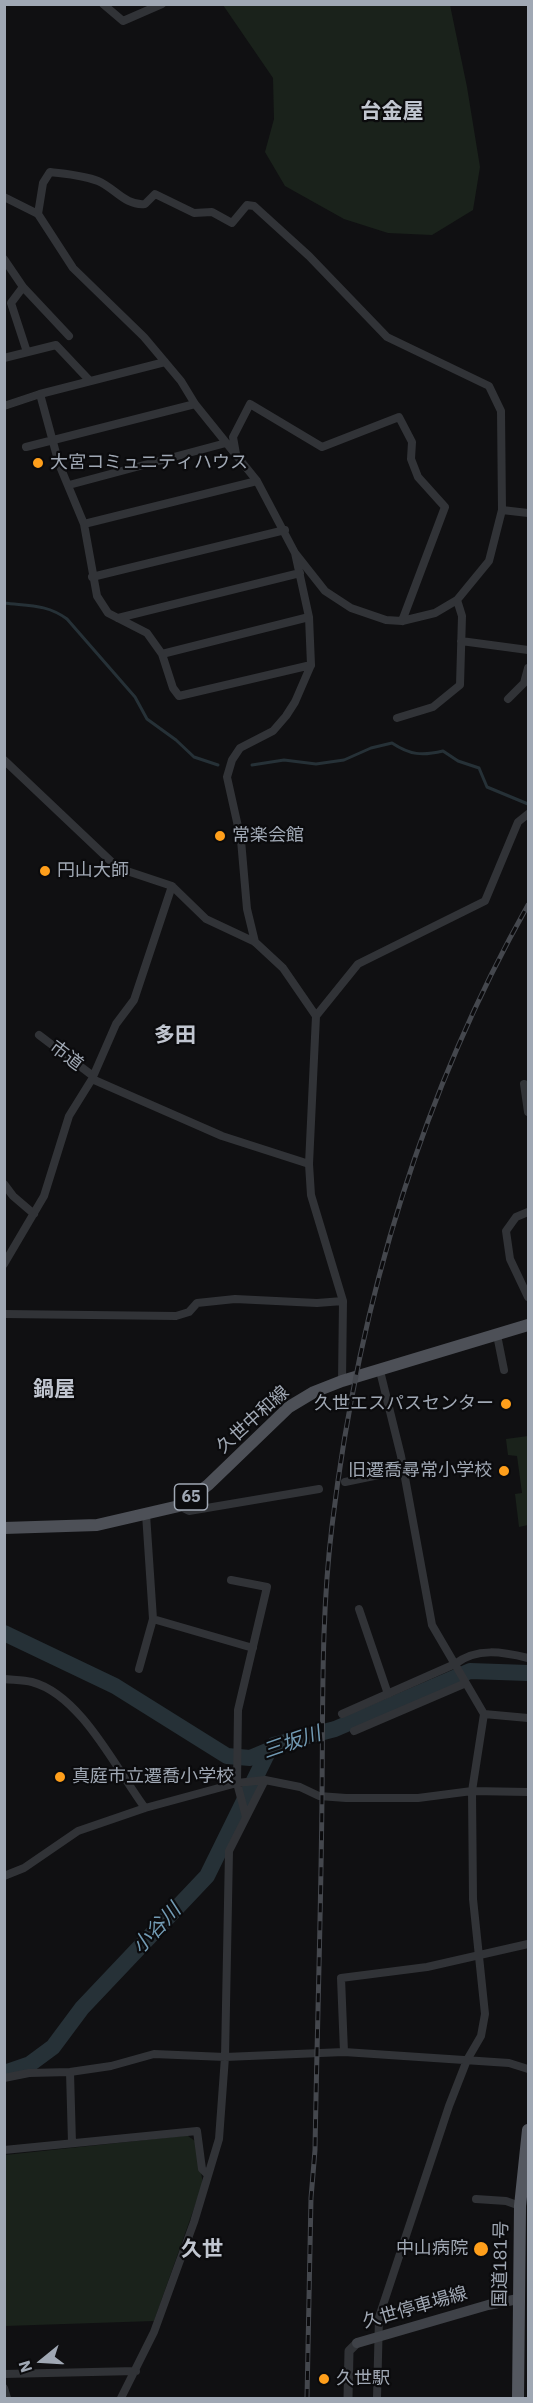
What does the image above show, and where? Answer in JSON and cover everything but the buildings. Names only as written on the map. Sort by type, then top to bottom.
[{"type":"highway","name":"国道181号","points":[[518,2398],[523,2298],[520,2206],[528,2130]]},
{"type":"main road","name":"久世中和線","points":[[4,1528],[97,1525],[179,1506],[208,1485],[289,1407],[314,1392],[342,1381],[528,1325]]},
{"type":"main road","name":"久世停車場線","points":[[357,2343],[488,2304],[523,2298]]},
{"type":"street","points":[[103,4],[123,21],[162,4]]},
{"type":"street","points":[[38,214],[43,183],[50,172],[98,181],[134,205],[144,204],[155,194],[194,213],[212,212],[232,223],[247,205],[254,206],[309,256],[387,338],[489,386],[501,411],[502,510],[489,561],[457,600],[435,613],[402,621],[386,620],[351,608],[325,591],[295,553]]},
{"type":"street","points":[[4,197],[38,214],[73,267],[181,381],[195,404],[257,481],[285,530],[295,553],[309,617],[311,665],[295,702],[286,716],[273,731],[240,748],[232,760],[227,777],[241,840],[247,909],[255,942]]},
{"type":"street","points":[[4,259],[23,287],[69,336]]},
{"type":"street","points":[[23,287],[11,303],[27,352]]},
{"type":"street","points":[[4,358],[56,345],[90,381]]},
{"type":"street","points":[[4,406],[40,394],[165,362]]},
{"type":"street","points":[[40,394],[59,464],[84,524],[92,576],[102,607],[116,618],[147,633],[162,654],[179,696],[311,665]]},
{"type":"street","points":[[26,447],[195,404]]},
{"type":"street","points":[[236,454],[233,437],[249,404],[322,447],[399,417],[412,442],[411,459],[418,477],[445,507],[402,621]]},
{"type":"street","points":[[69,484],[226,443]]},
{"type":"street","points":[[84,524],[257,481]]},
{"type":"street","points":[[502,510],[528,513]]},
{"type":"street","points":[[92,576],[285,530]]},
{"type":"street","points":[[116,618],[300,573]]},
{"type":"street","points":[[397,718],[434,707],[460,685],[462,616],[457,600]]},
{"type":"street","points":[[162,654],[309,617]]},
{"type":"street","points":[[461,641],[528,650]]},
{"type":"street","points":[[508,699],[524,683],[528,668]]},
{"type":"street","points":[[4,760],[118,868],[172,886],[206,919],[255,942],[283,968],[316,1016]]},
{"type":"street","points":[[342,1381],[343,1301],[311,1195],[309,1164],[316,1016],[358,964],[485,901],[518,822],[528,814]]},
{"type":"street","points":[[4,1264],[44,1196],[69,1116],[92,1077],[116,1024],[134,1000],[172,886]]},
{"type":"street","name":"市道","points":[[39,1035],[92,1077],[222,1136],[309,1164]]},
{"type":"street","points":[[524,1084],[528,1112]]},
{"type":"street","points":[[4,1184],[13,1196],[34,1214]]},
{"type":"street","points":[[528,1212],[516,1217],[506,1231],[510,1258],[528,1298]]},
{"type":"street","points":[[4,1314],[176,1316],[189,1312],[197,1304],[235,1299],[317,1303],[343,1301]]},
{"type":"street","points":[[497,1335],[504,1371]]},
{"type":"street","points":[[377,2398],[380,2350],[377,2336],[383,2306],[467,2060],[485,2024],[481,1955],[473,1899],[472,1791],[484,1714],[432,1625],[403,1470],[380,1371]]},
{"type":"street","points":[[345,1482],[403,1470]]},
{"type":"street","points":[[179,1506],[189,1511],[318,1489]]},
{"type":"street","points":[[139,1669],[153,1620],[146,1514]]},
{"type":"street","points":[[231,1580],[267,1587],[238,1710],[237,1783],[246,1817]]},
{"type":"street","points":[[359,1609],[388,1694]]},
{"type":"street","points":[[153,1620],[253,1648]]},
{"type":"street","points":[[342,1713],[456,1666],[468,1654],[505,1653],[528,1658]]},
{"type":"street","points":[[4,1679],[32,1682],[52,1691],[70,1704],[88,1723],[145,1808]]},
{"type":"street","points":[[354,1731],[466,1683]]},
{"type":"street","points":[[484,1714],[528,1718]]},
{"type":"street","points":[[121,2398],[154,2332],[219,2139],[225,2057],[229,1851],[265,1780]]},
{"type":"street","points":[[4,1876],[24,1868],[78,1831],[145,1808],[237,1783],[265,1780],[300,1787],[319,1796],[346,1798],[418,1798],[472,1791],[528,1792]]},
{"type":"street","points":[[344,2052],[341,1978],[417,1969],[528,1944]]},
{"type":"street","points":[[4,2078],[29,2073],[70,2072],[111,2066],[154,2054],[225,2057],[344,2052],[509,2063],[528,2069]]},
{"type":"street","points":[[70,2072],[72,2143]]},
{"type":"street","points":[[4,2150],[197,2131],[202,2169],[208,2175]]},
{"type":"street","points":[[476,2199],[506,2201],[520,2206]]},
{"type":"street","points":[[348,2398],[349,2351],[357,2343]]},
{"type":"street","points":[[4,2374],[136,2371]]},
{"type":"street","points":[[4,2388],[7,2398]]},
{"type":"shaded area","points":[[223,5],[450,5],[480,167],[473,210],[432,235],[388,233],[344,219],[285,186],[265,152],[274,119],[273,78]]},
{"type":"shaded area","points":[[528,1436],[528,1525],[519,1527],[515,1494],[522,1493],[517,1456],[508,1455],[506,1439]]},
{"type":"shaded area","points":[[188,2136],[195,2141],[203,2183],[154,2321],[5,2326],[5,2155]]},
{"type":"waterway","points":[[4,603],[45,608],[67,619],[135,697],[147,719],[176,740],[194,757],[218,765]]},
{"type":"waterway","points":[[252,765],[284,760],[316,764],[344,760],[371,748],[392,743],[416,753],[429,754],[443,751],[458,761],[479,768],[487,787],[528,804]]},
{"type":"waterway","name":"三坂川","points":[[4,1633],[115,1686],[227,1756],[250,1758],[269,1750],[274,1745],[335,1729],[470,1671],[528,1673]]},
{"type":"waterway","name":"小谷川","points":[[4,2073],[30,2064],[53,2047],[82,2008],[207,1876],[269,1750]]},
{"type":"railway","points":[[307,2398],[321,1884],[324,1627],[328,1560],[343,1445],[358,1364],[377,1285],[399,1206],[425,1129],[455,1053],[528,905]]},
{"type":"place","name":"大宮コミュニティハウス","points":[[38,463]]},
{"type":"place","name":"常楽会館","points":[[220,836]]},
{"type":"place","name":"円山大師","points":[[45,871]]},
{"type":"place","name":"久世エスパスセンター","points":[[506,1404]]},
{"type":"place","name":"旧遷喬尋常小学校","points":[[504,1471]]},
{"type":"place","name":"真庭市立遷喬小学校","points":[[60,1777]]},
{"type":"place","name":"中山病院","points":[[481,2249]]},
{"type":"place","name":"久世駅","points":[[324,2379]]},
{"type":"district","name":"台金屋","points":[[392,112]]},
{"type":"district","name":"多田","points":[[175,1036]]},
{"type":"district","name":"鍋屋","points":[[54,1390]]},
{"type":"district","name":"久世","points":[[202,2250]]}]
